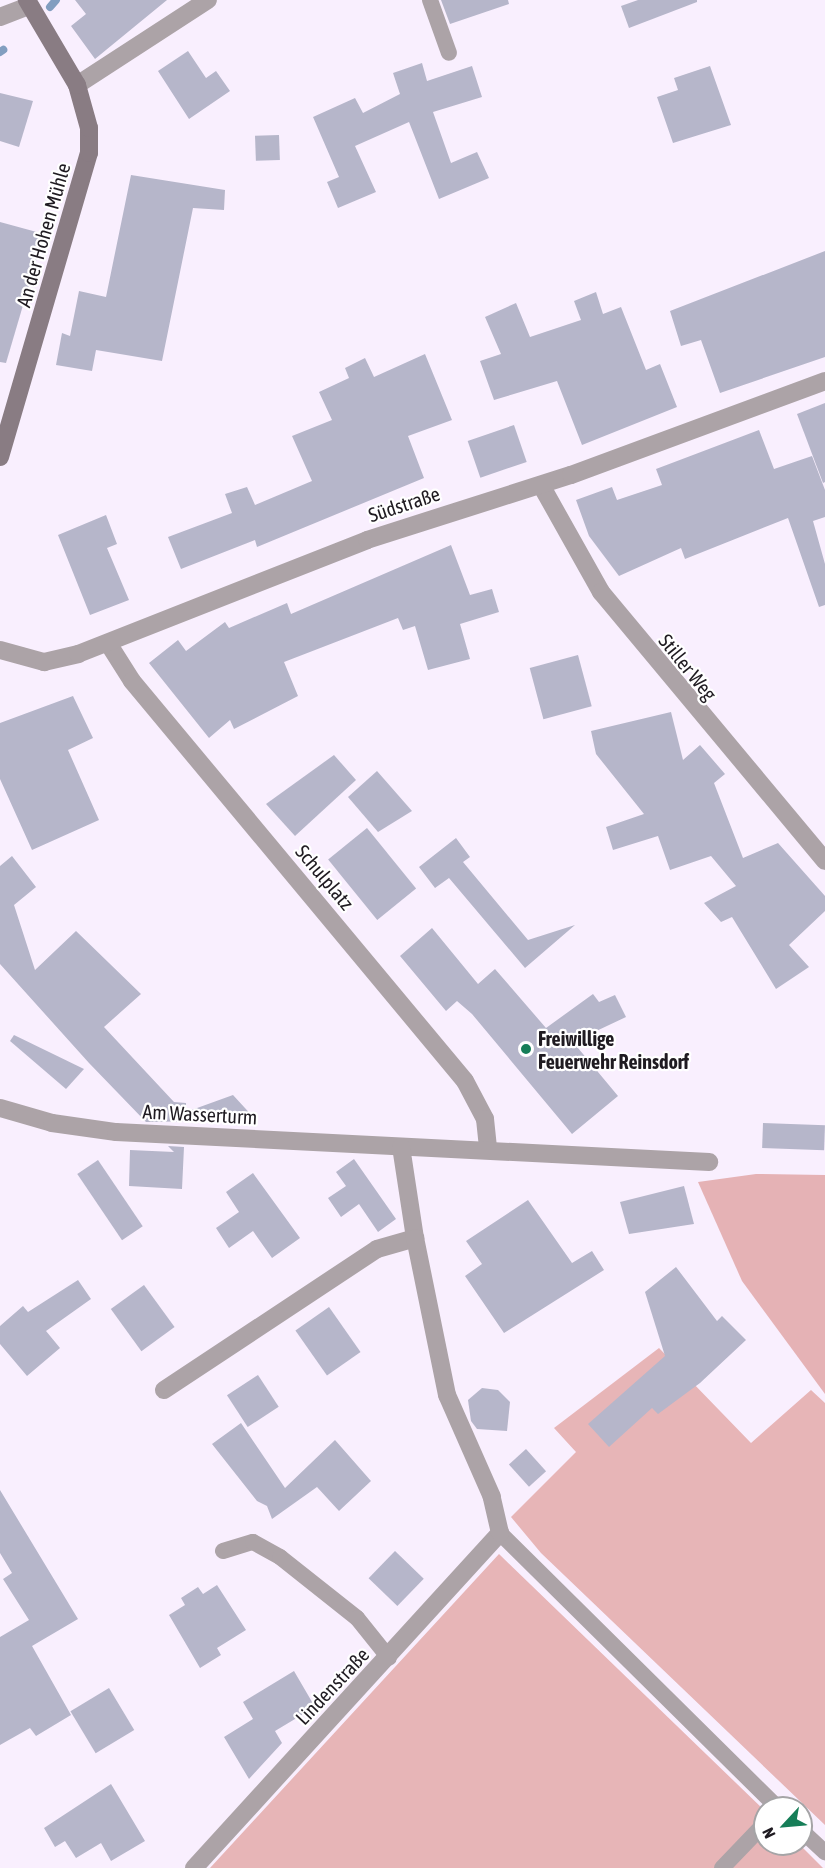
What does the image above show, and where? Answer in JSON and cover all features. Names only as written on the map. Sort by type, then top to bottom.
[{"type":"street","points":[[77,85],[208,0]]},
{"type":"street","points":[[0,17],[28,3]]},
{"type":"street","name":"An der Hohen Mühle","points":[[0,457],[86,175],[89,128],[77,85],[28,3]]},
{"type":"street","name":"Südstraße","points":[[0,650],[44,662],[108,643],[367,540],[541,484],[825,381]]},
{"type":"street","name":"Stiller Weg","points":[[541,484],[601,592],[825,861]]},
{"type":"street","name":"Schulplatz","points":[[108,643],[117,663],[465,1081],[485,1119],[488,1148]]},
{"type":"street","name":"Am Wasserturm","points":[[0,1108],[83,1129],[273,1141],[488,1148],[709,1162]]},
{"type":"street","points":[[401,1146],[415,1239],[447,1395],[492,1497],[500,1533]]},
{"type":"street","points":[[164,1390],[377,1249],[415,1239]]},
{"type":"street","name":"Lindenstraße","points":[[194,1868],[389,1658],[500,1533]]},
{"type":"lane","points":[[430,0],[449,53]]},
{"type":"lane","points":[[500,1533],[766,1796]]},
{"type":"lane","points":[[223,1551],[253,1542],[280,1557],[357,1618],[389,1658]]},
{"type":"lane","points":[[722,1868],[753,1836]]},
{"type":"lane","points":[[813,1841],[825,1852]]},
{"type":"shaded area","points":[[756,1174],[825,1175],[825,1394],[742,1281],[698,1182]]},
{"type":"shaded area","points":[[659,1348],[751,1443],[811,1390],[825,1403],[825,1825],[813,1814],[813,1796],[795,1796],[541,1553],[511,1517],[576,1452],[554,1428]]},
{"type":"shaded area","points":[[499,1554],[753,1799],[753,1856],[811,1856],[823,1868],[210,1868]]},
{"type":"building","points":[[75,0],[167,0],[95,59],[71,26],[86,14]]},
{"type":"building","points":[[441,0],[508,0],[509,4],[450,24]]},
{"type":"building","points":[[638,0],[697,0],[697,2],[629,28],[621,6]]},
{"type":"building","points":[[188,51],[206,78],[216,71],[230,91],[189,119],[158,71]]},
{"type":"building","points":[[422,63],[427,81],[472,66],[482,97],[433,112],[451,163],[477,152],[489,178],[439,199],[409,122],[355,146],[376,192],[338,208],[327,182],[339,177],[313,117],[355,98],[363,113],[400,94],[393,73]]},
{"type":"building","points":[[710,66],[731,125],[673,143],[657,97],[678,90],[674,78]]},
{"type":"building","points":[[0,93],[33,101],[19,147],[0,141]]},
{"type":"building","points":[[279,135],[280,160],[256,161],[255,136]]},
{"type":"building","points":[[131,175],[225,190],[224,210],[193,208],[162,361],[96,350],[92,371],[56,365],[62,333],[70,336],[79,291],[106,297]]},
{"type":"building","points":[[0,222],[44,234],[6,363],[0,362]]},
{"type":"building","points":[[825,251],[825,357],[720,393],[701,340],[681,346],[670,311]]},
{"type":"building","points":[[596,292],[603,314],[621,307],[646,370],[660,364],[677,407],[582,445],[557,381],[494,400],[480,361],[501,354],[485,317],[516,303],[530,337],[581,320],[574,301]]},
{"type":"building","points":[[425,354],[452,420],[408,436],[424,478],[257,547],[255,540],[181,569],[168,537],[232,513],[225,494],[247,487],[255,505],[312,481],[292,436],[332,420],[319,392],[349,378],[345,368],[365,358],[374,377]]},
{"type":"building","points":[[825,403],[825,482],[823,483],[797,414]]},
{"type":"building","points":[[514,425],[527,462],[480,478],[468,441]]},
{"type":"building","points":[[759,430],[774,469],[812,456],[825,490],[825,517],[813,521],[825,564],[825,605],[819,607],[788,518],[685,559],[681,548],[619,576],[589,536],[576,500],[612,487],[617,500],[662,485],[656,469]]},
{"type":"building","points":[[106,515],[117,544],[107,548],[129,600],[90,615],[58,535]]},
{"type":"building","points":[[451,545],[470,595],[492,589],[499,612],[460,624],[470,659],[428,670],[415,626],[403,630],[398,618],[284,662],[298,696],[234,729],[230,720],[209,738],[149,663],[178,640],[186,651],[225,622],[229,628],[287,603],[291,614]]},
{"type":"building","points":[[578,655],[592,706],[543,719],[530,668]]},
{"type":"building","points":[[73,696],[93,738],[68,750],[99,820],[32,850],[0,779],[0,723]]},
{"type":"building","points":[[671,712],[683,760],[700,745],[725,774],[714,783],[743,858],[778,843],[825,896],[825,911],[789,945],[809,967],[776,989],[732,917],[721,922],[704,903],[736,886],[711,856],[670,870],[658,836],[613,850],[606,827],[644,814],[596,754],[591,731]]},
{"type":"building","points":[[334,755],[356,780],[295,836],[266,804]]},
{"type":"building","points":[[377,771],[412,811],[378,832],[348,797]]},
{"type":"building","points":[[367,828],[416,889],[377,920],[328,859]]},
{"type":"building","points":[[456,838],[470,857],[463,862],[528,940],[575,925],[525,968],[449,878],[435,888],[419,867]]},
{"type":"building","points":[[12,856],[36,887],[14,905],[35,970],[76,931],[141,994],[104,1027],[174,1102],[186,1103],[186,1112],[233,1095],[256,1120],[146,1122],[89,1063],[0,964],[0,866]]},
{"type":"building","points":[[432,928],[478,984],[495,969],[546,1028],[593,994],[599,1002],[615,995],[626,1017],[573,1042],[618,1096],[572,1134],[472,1014],[457,1001],[446,1011],[400,956]]},
{"type":"building","points":[[14,1035],[84,1069],[66,1089],[10,1041]]},
{"type":"building","points":[[763,1123],[825,1125],[824,1150],[762,1148]]},
{"type":"building","points":[[168,1146],[184,1147],[182,1189],[129,1186],[130,1150],[174,1152]]},
{"type":"building","points":[[354,1159],[396,1219],[378,1232],[359,1204],[341,1217],[328,1198],[346,1186],[336,1172]]},
{"type":"building","points":[[98,1160],[143,1226],[122,1240],[77,1174]]},
{"type":"building","points":[[253,1173],[300,1238],[272,1258],[253,1231],[229,1248],[216,1228],[239,1212],[226,1192]]},
{"type":"building","points":[[684,1186],[694,1224],[629,1234],[620,1202]]},
{"type":"building","points":[[528,1200],[572,1263],[592,1251],[604,1270],[504,1333],[465,1276],[482,1264],[466,1241]]},
{"type":"building","points":[[676,1267],[717,1321],[722,1316],[746,1340],[700,1383],[658,1414],[652,1408],[609,1447],[588,1424],[665,1356],[645,1292]]},
{"type":"building","points":[[78,1280],[91,1299],[46,1331],[60,1348],[27,1376],[0,1344],[0,1326],[23,1306],[28,1312]]},
{"type":"building","points":[[144,1285],[175,1327],[141,1351],[111,1309]]},
{"type":"building","points":[[329,1307],[361,1352],[327,1376],[295,1331]]},
{"type":"building","points":[[258,1375],[279,1407],[248,1427],[227,1395]]},
{"type":"building","points":[[482,1388],[498,1390],[510,1402],[507,1431],[477,1429],[471,1421],[468,1400]]},
{"type":"building","points":[[241,1423],[285,1488],[335,1440],[371,1481],[339,1511],[317,1487],[272,1519],[267,1506],[257,1501],[212,1444]]},
{"type":"building","points":[[526,1449],[546,1471],[529,1487],[509,1464]]},
{"type":"building","points":[[0,1490],[78,1619],[32,1646],[71,1715],[36,1736],[30,1728],[0,1745],[0,1637],[29,1620],[3,1579],[12,1573],[0,1553]]},
{"type":"building","points":[[395,1551],[424,1579],[397,1606],[369,1578]]},
{"type":"building","points":[[217,1585],[246,1630],[217,1648],[221,1655],[200,1668],[169,1615],[185,1605],[181,1598],[198,1587],[203,1594]]},
{"type":"building","points":[[294,1671],[315,1707],[275,1731],[282,1743],[249,1779],[224,1737],[253,1719],[243,1702]]},
{"type":"building","points":[[109,1688],[134,1730],[96,1753],[70,1711]]},
{"type":"building","points":[[111,1784],[145,1841],[111,1861],[101,1843],[76,1858],[65,1841],[55,1847],[44,1828]]},
{"type":"waterway","points":[[50,7],[56,0]]},
{"type":"place","name":"Freiwillige Feuerwehr Reinsdorf","points":[[526,1049]]}]
